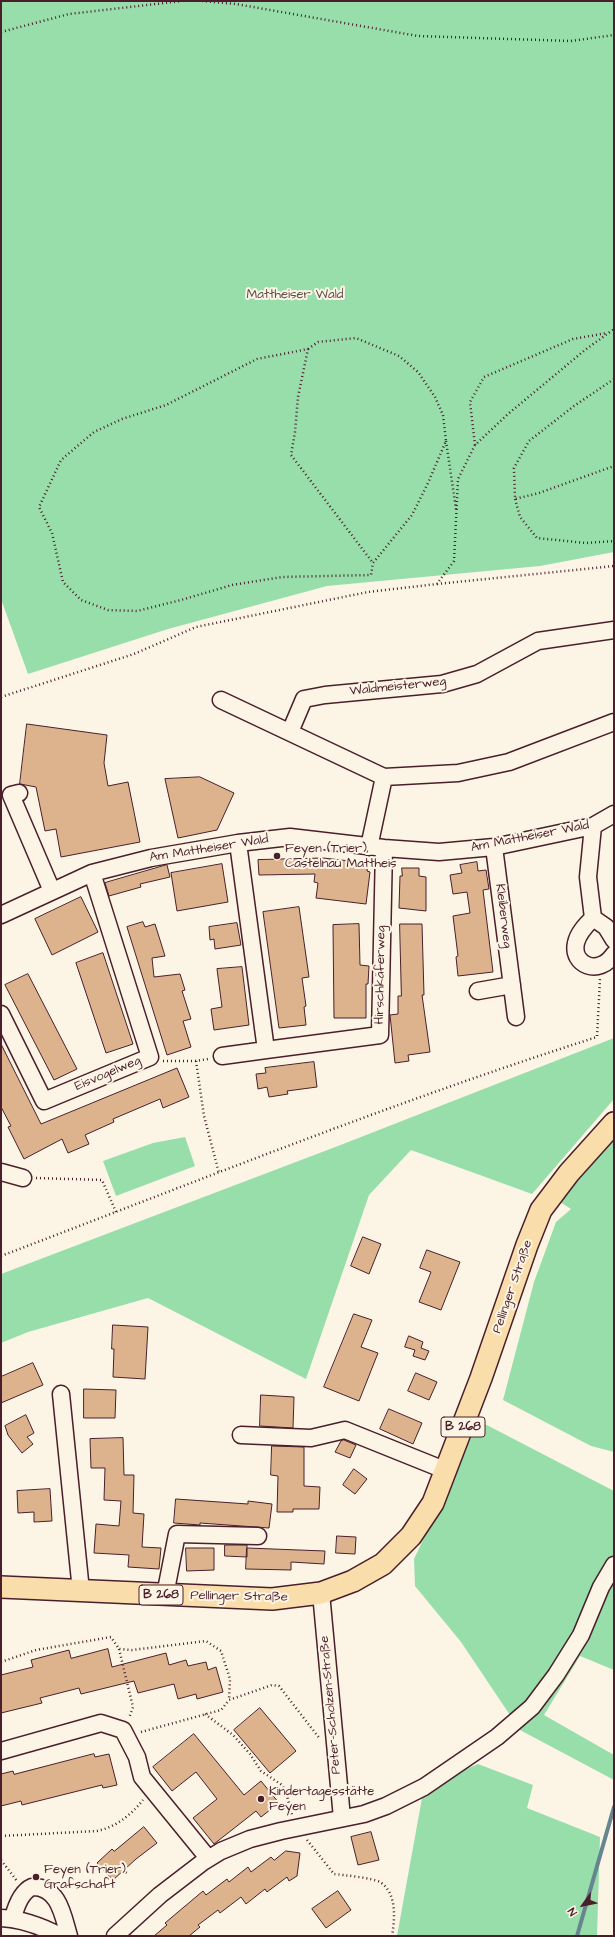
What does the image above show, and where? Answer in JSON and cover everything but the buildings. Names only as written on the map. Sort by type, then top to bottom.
[{"type":"main road","name":"Pellinger Straße","points":[[1,1587],[272,1599],[320,1593],[361,1577],[383,1564],[398,1551],[411,1536],[428,1512],[447,1471],[541,1210],[569,1173],[614,1123]]},
{"type":"street","name":"Waldmeisterweg","points":[[290,732],[304,699],[325,695],[442,684],[477,674],[538,641],[614,630]]},
{"type":"street","points":[[221,700],[384,776],[458,773],[509,762],[614,722]]},
{"type":"street","points":[[377,847],[384,776]]},
{"type":"street","points":[[19,793],[11,795],[52,891]]},
{"type":"street","name":"Am Mattheiser Wald","points":[[1,915],[92,873],[151,858],[238,843],[290,837],[377,847],[439,852],[494,847],[593,826],[614,814]]},
{"type":"street","points":[[593,826],[588,877],[593,918],[579,935],[575,944],[576,954],[582,962],[591,966],[600,966],[609,962],[614,954]]},
{"type":"street","points":[[238,843],[266,1050]]},
{"type":"street","name":"Hirschkäferweg","points":[[222,1056],[380,1035],[377,847]]},
{"type":"street","name":"Kleiberweg","points":[[494,847],[516,1017]]},
{"type":"street","name":"Eisvogelweg","points":[[1,1014],[44,1101],[150,1057],[92,873]]},
{"type":"street","points":[[593,918],[606,927],[614,940]]},
{"type":"street","points":[[478,991],[512,985]]},
{"type":"street","points":[[1,1172],[23,1178]]},
{"type":"street","points":[[61,1394],[81,1591]]},
{"type":"street","points":[[241,1435],[311,1438],[345,1430],[447,1471]]},
{"type":"street","points":[[165,1595],[177,1534],[258,1536]]},
{"type":"street","points":[[115,1936],[160,1895],[208,1858],[221,1851],[250,1839],[294,1828],[364,1814],[386,1806],[424,1787],[497,1737],[532,1707],[556,1675],[581,1635],[600,1587],[614,1565]]},
{"type":"street","name":"Peter-Scholzen-Straße","points":[[320,1593],[342,1818]]},
{"type":"street","points":[[1,1751],[101,1722],[124,1730],[137,1758],[142,1777],[208,1858]]},
{"type":"street","points":[[60,1936],[41,1926],[7,1918],[25,1891],[32,1886],[38,1886],[51,1892],[62,1911],[69,1936]]},
{"type":"path","points":[[1,32],[69,14],[182,1]]},
{"type":"path","points":[[202,1],[227,2],[418,36],[571,41],[614,35]]},
{"type":"path","points":[[437,584],[454,561],[458,479],[475,445],[520,404],[585,350],[614,329]]},
{"type":"path","points":[[475,445],[470,402],[484,377],[573,339],[609,332]]},
{"type":"path","points":[[446,441],[412,515],[373,563],[372,575],[282,577],[232,585],[137,611],[108,610],[81,600],[64,582],[52,533],[39,507],[61,460],[94,432],[122,419],[166,405],[257,359],[308,349],[318,342],[356,338],[399,356],[418,372],[435,397],[443,415],[457,516]]},
{"type":"path","points":[[308,349],[298,397],[295,432],[291,455],[373,563]]},
{"type":"path","points":[[614,379],[574,406],[529,441],[514,468],[515,499],[520,517],[537,538],[586,543],[614,541]]},
{"type":"path","points":[[515,499],[539,493],[614,466]]},
{"type":"path","points":[[1,697],[134,654],[196,627],[368,592],[614,566]]},
{"type":"path","points":[[1,1256],[521,1061],[597,1037],[600,966]]},
{"type":"path","points":[[150,1057],[155,1062],[196,1061],[204,1116],[219,1173]]},
{"type":"path","points":[[23,1178],[102,1180],[116,1212]]},
{"type":"path","points":[[1,1662],[36,1650],[111,1636],[119,1649],[133,1707]]},
{"type":"path","points":[[119,1649],[132,1650],[206,1641],[221,1651],[230,1679],[229,1700]]},
{"type":"path","points":[[127,1737],[221,1710],[229,1700],[272,1685],[279,1686],[337,1760]]},
{"type":"path","points":[[205,1714],[234,1735],[250,1754],[261,1771],[282,1785],[289,1800],[294,1828],[315,1848],[334,1874],[379,1881],[390,1892],[395,1919],[392,1936]]},
{"type":"path","points":[[1,1836],[97,1831],[110,1828],[124,1819],[143,1800],[142,1777]]},
{"type":"path","points":[[1,1860],[25,1891]]},
{"type":"green space","name":"Mattheiser Wald","points":[[1,1],[614,1],[614,552],[540,566],[327,586],[168,629],[28,674],[1,599]]},
{"type":"green space","points":[[614,1038],[614,1099],[532,1194],[411,1150],[369,1195],[306,1379],[148,1298],[28,1332],[1,1343],[1,1274],[338,1146]]},
{"type":"green space","points":[[185,1137],[195,1166],[116,1196],[103,1161],[153,1143]]},
{"type":"green space","points":[[614,1137],[614,1452],[591,1446],[503,1400],[534,1282],[556,1222],[571,1209],[560,1202]]},
{"type":"green space","points":[[479,1421],[614,1491],[614,1670],[580,1656],[544,1715],[614,1755],[614,1780],[520,1730],[461,1642],[415,1586],[414,1559]]},
{"type":"green space","points":[[478,1764],[533,1785],[527,1808],[600,1837],[597,1936],[397,1936],[424,1787]]},
{"type":"waterway","points":[[577,1936],[614,1807]]},
{"type":"place","name":"Feyen (Trier), Castelnau Mattheis","points":[[277,856]]},
{"type":"place","name":"Kindertagesstätte Feyen","points":[[261,1799]]},
{"type":"place","name":"Feyen (Trier), Grafschaft","points":[[36,1877]]}]
